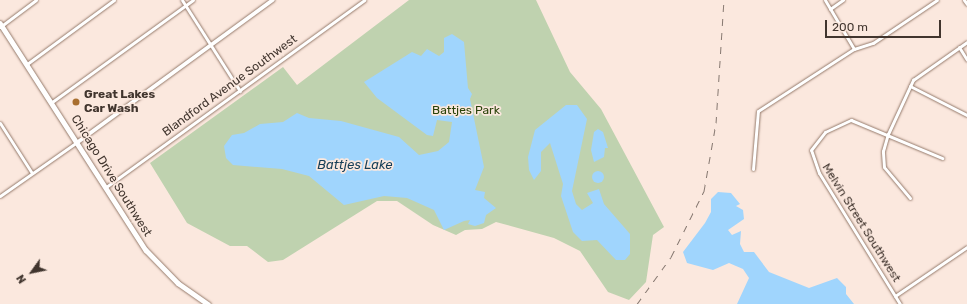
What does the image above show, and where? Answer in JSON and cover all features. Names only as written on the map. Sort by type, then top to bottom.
[{"type":"main road","name":"Chicago Drive Southwest","points":[[1,25],[154,260],[178,284],[208,304]]},
{"type":"street","points":[[1,25],[36,0]]},
{"type":"street","points":[[27,64],[114,0]]},
{"type":"street","points":[[182,0],[240,90]]},
{"type":"street","points":[[52,102],[193,0]]},
{"type":"street","points":[[0,196],[78,142],[272,0]]},
{"type":"street","name":"Blandford Avenue Southwest","points":[[106,187],[364,0]]},
{"type":"street","points":[[825,0],[854,49]]},
{"type":"street","points":[[830,9],[843,0]]},
{"type":"street","points":[[753,169],[756,114],[775,98],[854,49],[873,43],[937,0]]},
{"type":"street","points":[[964,0],[967,4]]},
{"type":"street","points":[[910,198],[884,167],[883,151],[888,134],[910,86],[919,74],[967,42]]},
{"type":"street","points":[[959,47],[967,60]]},
{"type":"street","points":[[910,86],[967,114]]},
{"type":"street","name":"Melvin Street Southwest","points":[[888,134],[851,120],[825,132],[811,150],[819,173],[900,304]]},
{"type":"street","points":[[0,123],[32,173]]},
{"type":"street","points":[[888,134],[942,158]]},
{"type":"street","points":[[895,296],[967,247]]},
{"type":"green space","name":"Battjes Park","points":[[409,0],[536,0],[570,72],[601,109],[664,227],[653,235],[646,282],[629,300],[608,292],[580,251],[554,238],[496,222],[482,229],[465,230],[456,235],[433,225],[397,201],[377,201],[283,260],[268,262],[247,246],[230,246],[187,223],[150,163],[283,67],[297,85]]},
{"type":"water","name":"Battjes Lake","points":[[452,34],[464,42],[468,88],[472,94],[470,99],[484,167],[475,190],[485,192],[484,198],[496,208],[486,215],[484,223],[475,226],[468,224],[470,220],[464,221],[444,230],[434,210],[407,198],[384,196],[344,205],[309,176],[282,169],[233,165],[226,158],[224,146],[232,135],[244,133],[260,124],[283,122],[297,113],[309,118],[341,121],[399,137],[419,155],[438,151],[449,142],[452,122],[437,120],[433,136],[427,135],[377,98],[364,82],[412,52],[421,56],[427,49],[439,56],[444,52],[444,38]]},
{"type":"water","points":[[566,105],[577,105],[587,119],[572,191],[576,204],[582,210],[593,203],[587,193],[599,189],[604,204],[630,234],[630,254],[625,260],[616,260],[597,240],[582,241],[573,232],[561,196],[563,184],[550,143],[541,152],[541,171],[534,180],[529,170],[528,157],[535,130]]},
{"type":"water","points":[[598,129],[603,132],[608,148],[605,148],[604,157],[594,162],[591,150],[594,132]]},
{"type":"water","points":[[598,171],[602,173],[604,177],[602,181],[598,183],[594,181],[592,177],[594,173]]},
{"type":"water","points":[[718,192],[731,193],[740,204],[736,206],[743,210],[744,219],[728,230],[732,235],[741,231],[740,244],[744,252],[754,252],[769,272],[809,288],[837,278],[846,287],[846,294],[854,304],[737,304],[749,278],[743,269],[729,263],[713,270],[687,263],[683,252],[705,223],[711,212],[711,199]]},
{"type":"railway","points":[[637,304],[671,257],[704,191],[716,123],[724,0]]},
{"type":"place","name":"Great Lakes Car Wash","points":[[76,102]]}]
